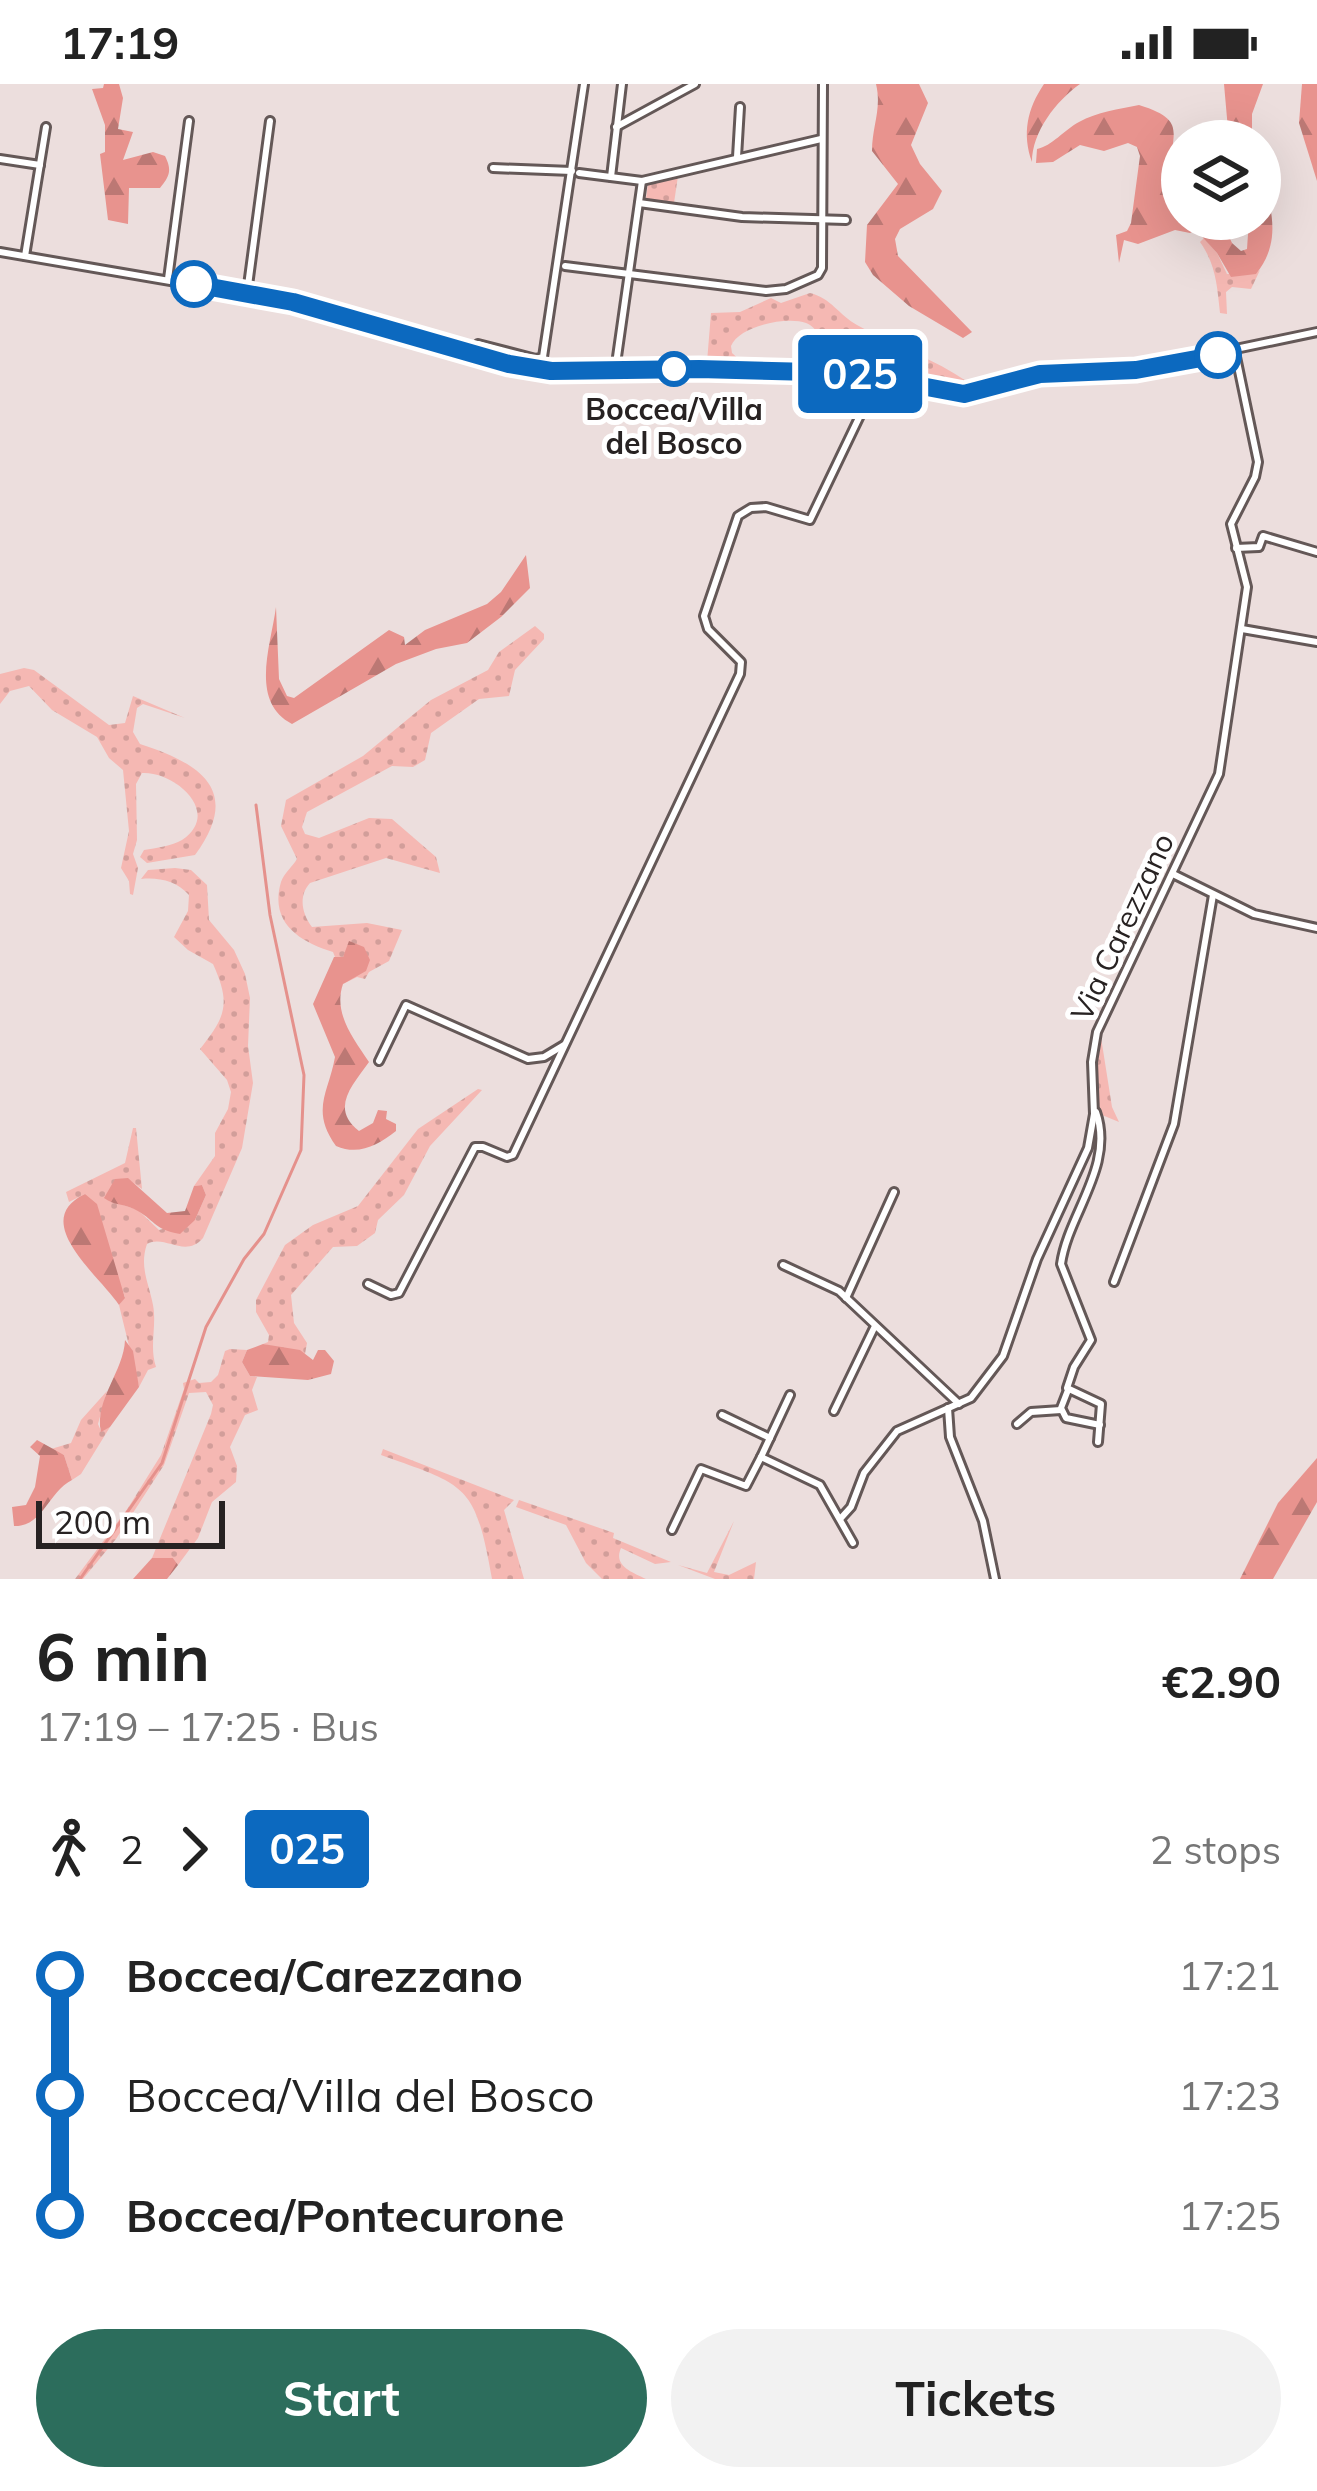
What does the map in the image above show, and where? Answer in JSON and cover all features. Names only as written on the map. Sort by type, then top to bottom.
[{"type":"street","points":[[475,353],[478,344],[543,357],[576,172],[584,84]]},
{"type":"street","points":[[610,177],[622,87],[631,84]]},
{"type":"street","points":[[616,127],[695,84]]},
{"type":"street","points":[[565,266],[745,290],[786,289],[821,271],[823,84]]},
{"type":"street","points":[[737,157],[740,107]]},
{"type":"street","points":[[168,280],[189,121]]},
{"type":"street","points":[[247,293],[270,122]]},
{"type":"street","points":[[26,256],[46,127]]},
{"type":"street","points":[[493,168],[576,172],[642,182],[821,139]]},
{"type":"street","points":[[0,159],[40,165]]},
{"type":"street","points":[[615,371],[642,182]]},
{"type":"street","points":[[639,203],[742,217],[847,220]]},
{"type":"street","points":[[0,252],[247,293],[544,370],[715,369],[878,376],[964,394],[1040,374],[1136,370],[1317,332]]},
{"type":"street","name":"Via Carezzano","points":[[841,1518],[851,1507],[862,1475],[894,1433],[979,1391],[1006,1351],[1037,1259],[1081,1169],[1094,1109],[1095,1039],[1217,781],[1247,581],[1232,520],[1258,462],[1235,352]]},
{"type":"street","points":[[368,1284],[392,1294],[400,1291],[474,1149],[482,1146],[506,1157],[513,1155],[740,674],[741,662],[708,629],[704,616],[736,520],[752,508],[766,507],[810,520],[878,376]]},
{"type":"street","points":[[1236,548],[1259,547],[1263,536],[1317,552]]},
{"type":"street","points":[[1242,629],[1317,642]]},
{"type":"street","points":[[1173,874],[1263,917],[1317,928]]},
{"type":"street","points":[[1114,1282],[1174,1124],[1214,895]]},
{"type":"street","points":[[379,1061],[406,1005],[528,1059],[564,1046]]},
{"type":"street","points":[[1061,1411],[1076,1363],[1091,1343],[1060,1264],[1092,1182],[1100,1129],[1094,1109]]},
{"type":"street","points":[[847,1298],[894,1192]]},
{"type":"street","points":[[783,1265],[832,1286],[959,1404]]},
{"type":"street","points":[[834,1412],[875,1327]]},
{"type":"street","points":[[1068,1390],[1099,1400],[1098,1442]]},
{"type":"street","points":[[672,1530],[701,1469],[746,1486],[790,1395]]},
{"type":"street","points":[[948,1408],[949,1433],[983,1521],[995,1579]]},
{"type":"street","points":[[1017,1424],[1031,1412],[1061,1411]]},
{"type":"street","points":[[1061,1411],[1066,1418],[1100,1425]]},
{"type":"street","points":[[722,1415],[770,1438]]},
{"type":"street","points":[[761,1457],[818,1484],[853,1543]]},
{"type":"shaded area","points":[[678,176],[674,203],[646,199],[648,184]]},
{"type":"shaded area","points":[[1206,240],[1217,253],[1227,274],[1260,270],[1251,289],[1232,287],[1226,292],[1227,314],[1220,313],[1213,267],[1200,242]]},
{"type":"shaded area","points":[[810,293],[857,325],[969,383],[918,377],[861,362],[831,349],[810,325],[798,321],[764,324],[743,333],[731,346],[743,363],[707,362],[711,313],[740,312],[771,298],[781,303]]},
{"type":"shaded area","points":[[535,626],[544,639],[515,670],[509,696],[479,699],[431,733],[425,760],[413,767],[392,766],[307,812],[302,827],[305,834],[319,838],[369,818],[392,819],[436,857],[440,873],[386,858],[310,883],[303,905],[312,927],[367,923],[402,930],[389,961],[365,979],[357,977],[343,984],[350,977],[346,951],[343,957],[335,957],[309,943],[290,929],[279,909],[281,882],[297,859],[281,826],[286,800],[363,756],[431,700],[488,670],[499,652]]},
{"type":"shaded area","points":[[34,670],[109,725],[125,723],[133,696],[185,718],[143,704],[137,708],[133,732],[140,744],[181,761],[208,783],[215,797],[215,813],[195,855],[147,863],[140,857],[144,850],[182,840],[198,817],[196,806],[180,786],[142,773],[136,784],[133,854],[138,868],[130,894],[121,868],[129,831],[123,770],[97,737],[52,710],[29,686],[10,691],[0,704],[0,674]]},
{"type":"shaded area","points":[[148,870],[191,870],[207,885],[209,920],[234,950],[245,974],[253,1083],[242,1148],[203,1238],[189,1246],[147,1244],[144,1268],[154,1313],[156,1367],[148,1370],[139,1387],[119,1305],[125,1297],[85,1194],[69,1202],[66,1192],[125,1163],[136,1128],[142,1189],[128,1179],[123,1205],[138,1210],[159,1230],[195,1220],[206,1195],[202,1185],[194,1186],[215,1156],[215,1133],[231,1092],[227,1080],[200,1049],[216,1027],[224,1000],[213,964],[174,937],[188,911],[189,895],[167,881],[141,879]]},
{"type":"shaded area","points":[[1100,1031],[1112,1107],[1119,1122],[1102,1115],[1096,1095]]},
{"type":"shaded area","points":[[482,1090],[430,1146],[404,1195],[378,1220],[375,1233],[357,1246],[333,1247],[291,1295],[294,1323],[307,1343],[305,1354],[263,1344],[269,1335],[256,1312],[256,1300],[285,1245],[313,1225],[358,1206],[418,1129]]},
{"type":"shaded area","points":[[230,1349],[247,1350],[242,1362],[250,1376],[257,1377],[252,1390],[258,1410],[245,1415],[230,1447],[237,1466],[236,1482],[212,1502],[198,1538],[178,1565],[173,1558],[152,1558],[211,1414],[213,1405],[206,1392],[189,1393],[164,1465],[116,1539],[83,1579],[75,1579],[161,1455],[183,1383],[211,1382]]},
{"type":"shaded area","points":[[107,1391],[98,1424],[101,1431],[110,1427],[81,1474],[72,1480],[64,1455],[51,1449],[71,1443],[81,1420]]},
{"type":"shaded area","points":[[383,1449],[514,1500],[504,1510],[524,1579],[492,1579],[480,1524],[463,1493],[433,1474],[381,1455]]},
{"type":"shaded area","points":[[519,1500],[614,1533],[613,1538],[671,1562],[655,1564],[621,1548],[622,1564],[646,1579],[602,1579],[586,1563],[566,1525],[516,1507]]},
{"type":"shaded area","points":[[734,1521],[714,1572],[729,1575],[756,1562],[754,1579],[715,1579],[678,1565],[707,1573]]},
{"type":"green space","points":[[119,84],[123,98],[118,129],[133,132],[123,160],[153,152],[165,156],[169,165],[160,188],[129,188],[128,224],[108,220],[100,154],[105,152],[105,125],[92,89]]},
{"type":"green space","points":[[876,84],[919,84],[928,103],[911,145],[942,191],[933,209],[900,229],[895,239],[898,256],[972,332],[963,338],[909,306],[865,262],[867,225],[898,184],[872,151]]},
{"type":"green space","points":[[1044,84],[1080,84],[1047,118],[1032,162],[1028,122]]},
{"type":"green space","points":[[1224,84],[1263,84],[1252,120],[1227,120]]},
{"type":"green space","points":[[1302,84],[1317,84],[1317,181],[1299,123]]},
{"type":"green space","points":[[1139,105],[1168,120],[1161,120],[1161,235],[1138,244],[1124,240],[1119,263],[1116,235],[1127,231],[1131,223],[1140,156],[1137,147],[1128,143],[1104,151],[1080,145],[1053,162],[1036,163],[1037,149],[1101,113]]},
{"type":"green space","points":[[1205,240],[1231,240],[1241,251],[1247,249],[1248,240],[1271,240],[1256,274],[1231,277]]},
{"type":"green space","points":[[526,555],[530,588],[467,643],[396,664],[292,724],[271,702],[266,672],[276,607],[279,679],[287,696],[294,698],[389,630],[404,637],[405,645],[425,630],[487,604]]},
{"type":"green space","points":[[349,941],[364,947],[370,960],[366,971],[343,984],[341,1005],[346,1025],[369,1062],[347,1097],[346,1114],[359,1131],[373,1123],[378,1110],[387,1111],[386,1119],[396,1124],[396,1131],[382,1141],[353,1150],[336,1146],[324,1122],[335,1057],[313,1004],[334,957],[343,957]]},
{"type":"green space","points":[[128,1178],[167,1213],[185,1211],[194,1186],[202,1185],[206,1195],[195,1220],[180,1234],[104,1198],[115,1179]]},
{"type":"green space","points":[[85,1194],[97,1204],[125,1298],[119,1305],[66,1233],[69,1205]]},
{"type":"green space","points":[[125,1340],[133,1351],[139,1387],[110,1427],[101,1432],[102,1408]]},
{"type":"green space","points":[[263,1344],[300,1350],[313,1360],[318,1350],[325,1350],[334,1361],[331,1374],[308,1380],[250,1376],[242,1362],[247,1350]]},
{"type":"green space","points":[[37,1440],[64,1455],[72,1480],[32,1521],[14,1526],[12,1507],[26,1505],[35,1487],[40,1456],[30,1447]]},
{"type":"green space","points":[[1317,1458],[1317,1502],[1273,1579],[1240,1579],[1278,1503]]},
{"type":"green space","points":[[152,1558],[173,1558],[178,1565],[167,1579],[133,1579]]},
{"type":"waterway","points":[[80,1579],[162,1463],[206,1327],[244,1259],[264,1234],[301,1150],[304,1075],[270,915],[256,805]]},
{"type":"bus line","name":"025","points":[[194,284],[293,302],[509,364],[551,371],[852,373],[964,394],[1040,374],[1136,370],[1218,355]]},
{"type":"place","name":"Boccea/Villa del Bosco","points":[[674,369]]}]
